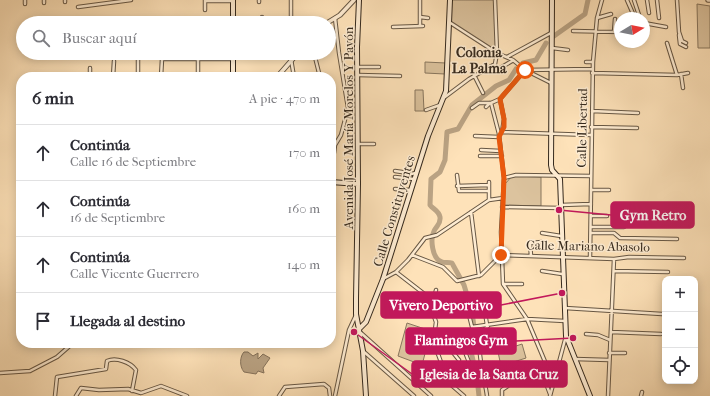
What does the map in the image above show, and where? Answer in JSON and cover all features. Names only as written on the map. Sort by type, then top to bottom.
[{"type":"main road","points":[[233,0],[233,16]]},
{"type":"main road","name":"Avenida José María Morelos Y Pavón","points":[[359,0],[357,67],[358,184],[356,314],[363,351],[366,396]]},
{"type":"main road","name":"Calle Constituyentes","points":[[360,330],[366,322],[383,279],[416,173],[446,91],[450,0]]},
{"type":"main road","points":[[552,0],[551,168],[559,176],[562,274],[566,336],[590,396]]},
{"type":"main road","points":[[233,60],[233,72]]},
{"type":"main road","points":[[336,182],[358,184]]},
{"type":"street","points":[[98,0],[98,5]]},
{"type":"street","points":[[78,7],[98,5],[113,1],[131,0]]},
{"type":"street","points":[[205,10],[205,1],[233,0]]},
{"type":"street","points":[[291,0],[291,16]]},
{"type":"street","points":[[336,17],[354,0]]},
{"type":"street","points":[[394,27],[421,26],[420,0]]},
{"type":"street","points":[[443,98],[474,75],[493,66],[497,53],[496,0]]},
{"type":"street","name":"Calle Libertad","points":[[590,258],[592,62],[597,18],[602,0]]},
{"type":"street","points":[[627,0],[632,12]]},
{"type":"street","points":[[634,0],[638,12]]},
{"type":"street","points":[[648,0],[649,12]]},
{"type":"street","points":[[657,0],[659,18]]},
{"type":"street","points":[[677,0],[679,32],[678,41],[686,47]]},
{"type":"street","points":[[597,18],[611,14]]},
{"type":"street","points":[[420,17],[428,18]]},
{"type":"street","points":[[449,22],[497,53],[513,60],[525,70],[551,83]]},
{"type":"street","points":[[650,24],[666,27]]},
{"type":"street","points":[[336,27],[348,108],[341,135],[336,143]]},
{"type":"street","points":[[573,31],[614,32]]},
{"type":"street","points":[[679,32],[682,41],[686,42]]},
{"type":"street","points":[[506,57],[551,33]]},
{"type":"street","points":[[667,42],[677,75]]},
{"type":"street","points":[[551,48],[568,50]]},
{"type":"street","points":[[138,60],[138,72]]},
{"type":"street","points":[[161,60],[161,72]]},
{"type":"street","points":[[198,60],[198,72]]},
{"type":"street","points":[[316,60],[319,72]]},
{"type":"street","points":[[497,70],[513,60]]},
{"type":"street","points":[[113,72],[114,61]]},
{"type":"street","points":[[281,72],[291,61]]},
{"type":"street","points":[[291,61],[293,72]]},
{"type":"street","points":[[586,62],[592,62]]},
{"type":"street","points":[[357,67],[379,67]]},
{"type":"street","points":[[486,107],[500,99],[525,70],[592,69]]},
{"type":"street","points":[[592,73],[677,75],[688,73]]},
{"type":"street","points":[[682,74],[683,88]]},
{"type":"street","points":[[358,75],[400,76]]},
{"type":"street","points":[[474,75],[483,94]]},
{"type":"street","points":[[500,99],[504,119],[500,134]]},
{"type":"street","points":[[472,108],[479,103],[491,103]]},
{"type":"street","points":[[491,103],[500,134],[504,178],[501,255],[503,284],[527,319],[546,364],[547,386],[550,395]]},
{"type":"street","points":[[426,110],[440,105]]},
{"type":"street","points":[[592,111],[638,113]]},
{"type":"street","points":[[591,127],[637,128]]},
{"type":"street","points":[[475,136],[551,132],[591,135]]},
{"type":"street","points":[[358,144],[374,144]]},
{"type":"street","points":[[482,150],[501,150]]},
{"type":"street","points":[[480,156],[502,156]]},
{"type":"street","points":[[395,172],[402,172],[406,175],[416,173]]},
{"type":"street","points":[[457,175],[457,186],[459,191],[488,191]]},
{"type":"street","points":[[504,178],[516,175],[591,176]]},
{"type":"street","points":[[396,177],[414,179]]},
{"type":"street","points":[[457,186],[489,184],[488,200]]},
{"type":"street","points":[[395,189],[411,190]]},
{"type":"street","points":[[591,190],[609,190]]},
{"type":"street","points":[[383,279],[396,272],[427,237],[437,235],[488,200],[503,198]]},
{"type":"street","points":[[502,207],[591,204]]},
{"type":"street","points":[[471,212],[479,276]]},
{"type":"street","points":[[591,216],[607,216]]},
{"type":"street","points":[[591,227],[624,226]]},
{"type":"street","points":[[542,233],[561,236]]},
{"type":"street","points":[[591,233],[614,233],[620,238],[677,239]]},
{"type":"street","points":[[531,256],[530,243],[542,242]]},
{"type":"street","points":[[412,255],[443,268],[457,281],[479,276],[484,273],[501,255]]},
{"type":"street","name":"Calle Mariano Abasolo","points":[[501,255],[614,259],[629,257],[684,258]]},
{"type":"street","points":[[608,396],[614,259]]},
{"type":"street","points":[[542,271],[562,274]]},
{"type":"street","points":[[614,271],[668,272]]},
{"type":"street","points":[[396,272],[427,296],[435,316],[435,329],[432,342],[442,367],[445,370],[452,373],[470,375],[471,370],[464,350],[465,343],[469,341],[480,342]]},
{"type":"street","points":[[503,284],[522,284]]},
{"type":"street","points":[[427,296],[434,295],[436,290]]},
{"type":"street","points":[[484,306],[488,325],[480,342],[487,396]]},
{"type":"street","points":[[467,307],[472,327],[527,319],[565,322]]},
{"type":"street","points":[[564,308],[662,314]]},
{"type":"street","points":[[335,396],[349,330],[356,314]]},
{"type":"street","points":[[435,316],[448,314]]},
{"type":"street","points":[[360,330],[431,396]]},
{"type":"street","points":[[610,332],[661,334]]},
{"type":"street","points":[[586,334],[598,335],[610,340]]},
{"type":"street","points":[[550,395],[566,336]]},
{"type":"street","points":[[0,372],[30,371],[57,357],[67,348]]},
{"type":"street","points":[[436,349],[451,350],[459,360]]},
{"type":"street","points":[[363,351],[414,396]]},
{"type":"street","points":[[610,353],[625,353]]},
{"type":"street","points":[[55,396],[57,377],[89,370],[106,369],[107,361],[114,359],[130,364],[136,370],[132,391]]},
{"type":"street","points":[[574,359],[609,360]]},
{"type":"street","points":[[504,378],[546,364]]},
{"type":"street","points":[[441,376],[464,396]]},
{"type":"street","points":[[502,396],[502,390],[512,383]]},
{"type":"street","points":[[279,396],[285,387],[324,384],[329,388],[330,396]]},
{"type":"street","points":[[76,396],[81,388],[99,390],[128,389],[141,393],[161,386],[188,396]]},
{"type":"street","points":[[640,396],[642,392]]},
{"type":"shaded area","points":[[449,0],[494,0],[496,48],[494,50],[450,22]]},
{"type":"shaded area","points":[[697,4],[710,6],[710,48],[698,48]]},
{"type":"shaded area","points":[[425,62],[446,63],[445,74],[425,73]]},
{"type":"shaded area","points":[[415,90],[423,90],[424,111],[415,111]]},
{"type":"shaded area","points":[[512,176],[541,177],[541,206],[504,205],[505,184]]},
{"type":"shaded area","points":[[407,323],[431,331],[422,365],[398,356]]},
{"type":"shaded area","points":[[522,344],[526,358],[501,366],[498,352]]},
{"type":"shaded area","points":[[244,352],[248,352],[253,356],[258,353],[258,359],[263,354],[270,358],[263,368],[264,373],[258,371],[256,374],[244,372],[241,367],[241,361]]},
{"type":"waterway","points":[[554,36],[585,14],[588,0]]},
{"type":"waterway","points":[[523,63],[536,60],[546,43]]},
{"type":"waterway","points":[[479,396],[477,378],[470,347],[475,334],[472,312],[464,285],[452,263],[443,262],[436,257],[432,244],[434,231],[439,223],[440,217],[430,205],[431,179],[440,172],[445,160],[447,132],[458,129],[472,105],[496,86],[509,80],[516,69]]},
{"type":"place","name":"Gym Retro","points":[[559,210]]},
{"type":"place","name":"Vivero Deportivo","points":[[562,293]]},
{"type":"place","name":"Iglesia de la Santa Cruz","points":[[354,332]]},
{"type":"place","name":"Flamingos Gym","points":[[573,338]]},
{"type":"district","name":"Colonia La Palma","points":[[479,60]]},
{"type":"route","points":[[501,255],[504,178],[499,134],[502,132],[504,127],[504,114],[500,99],[509,91],[525,70]]}]
